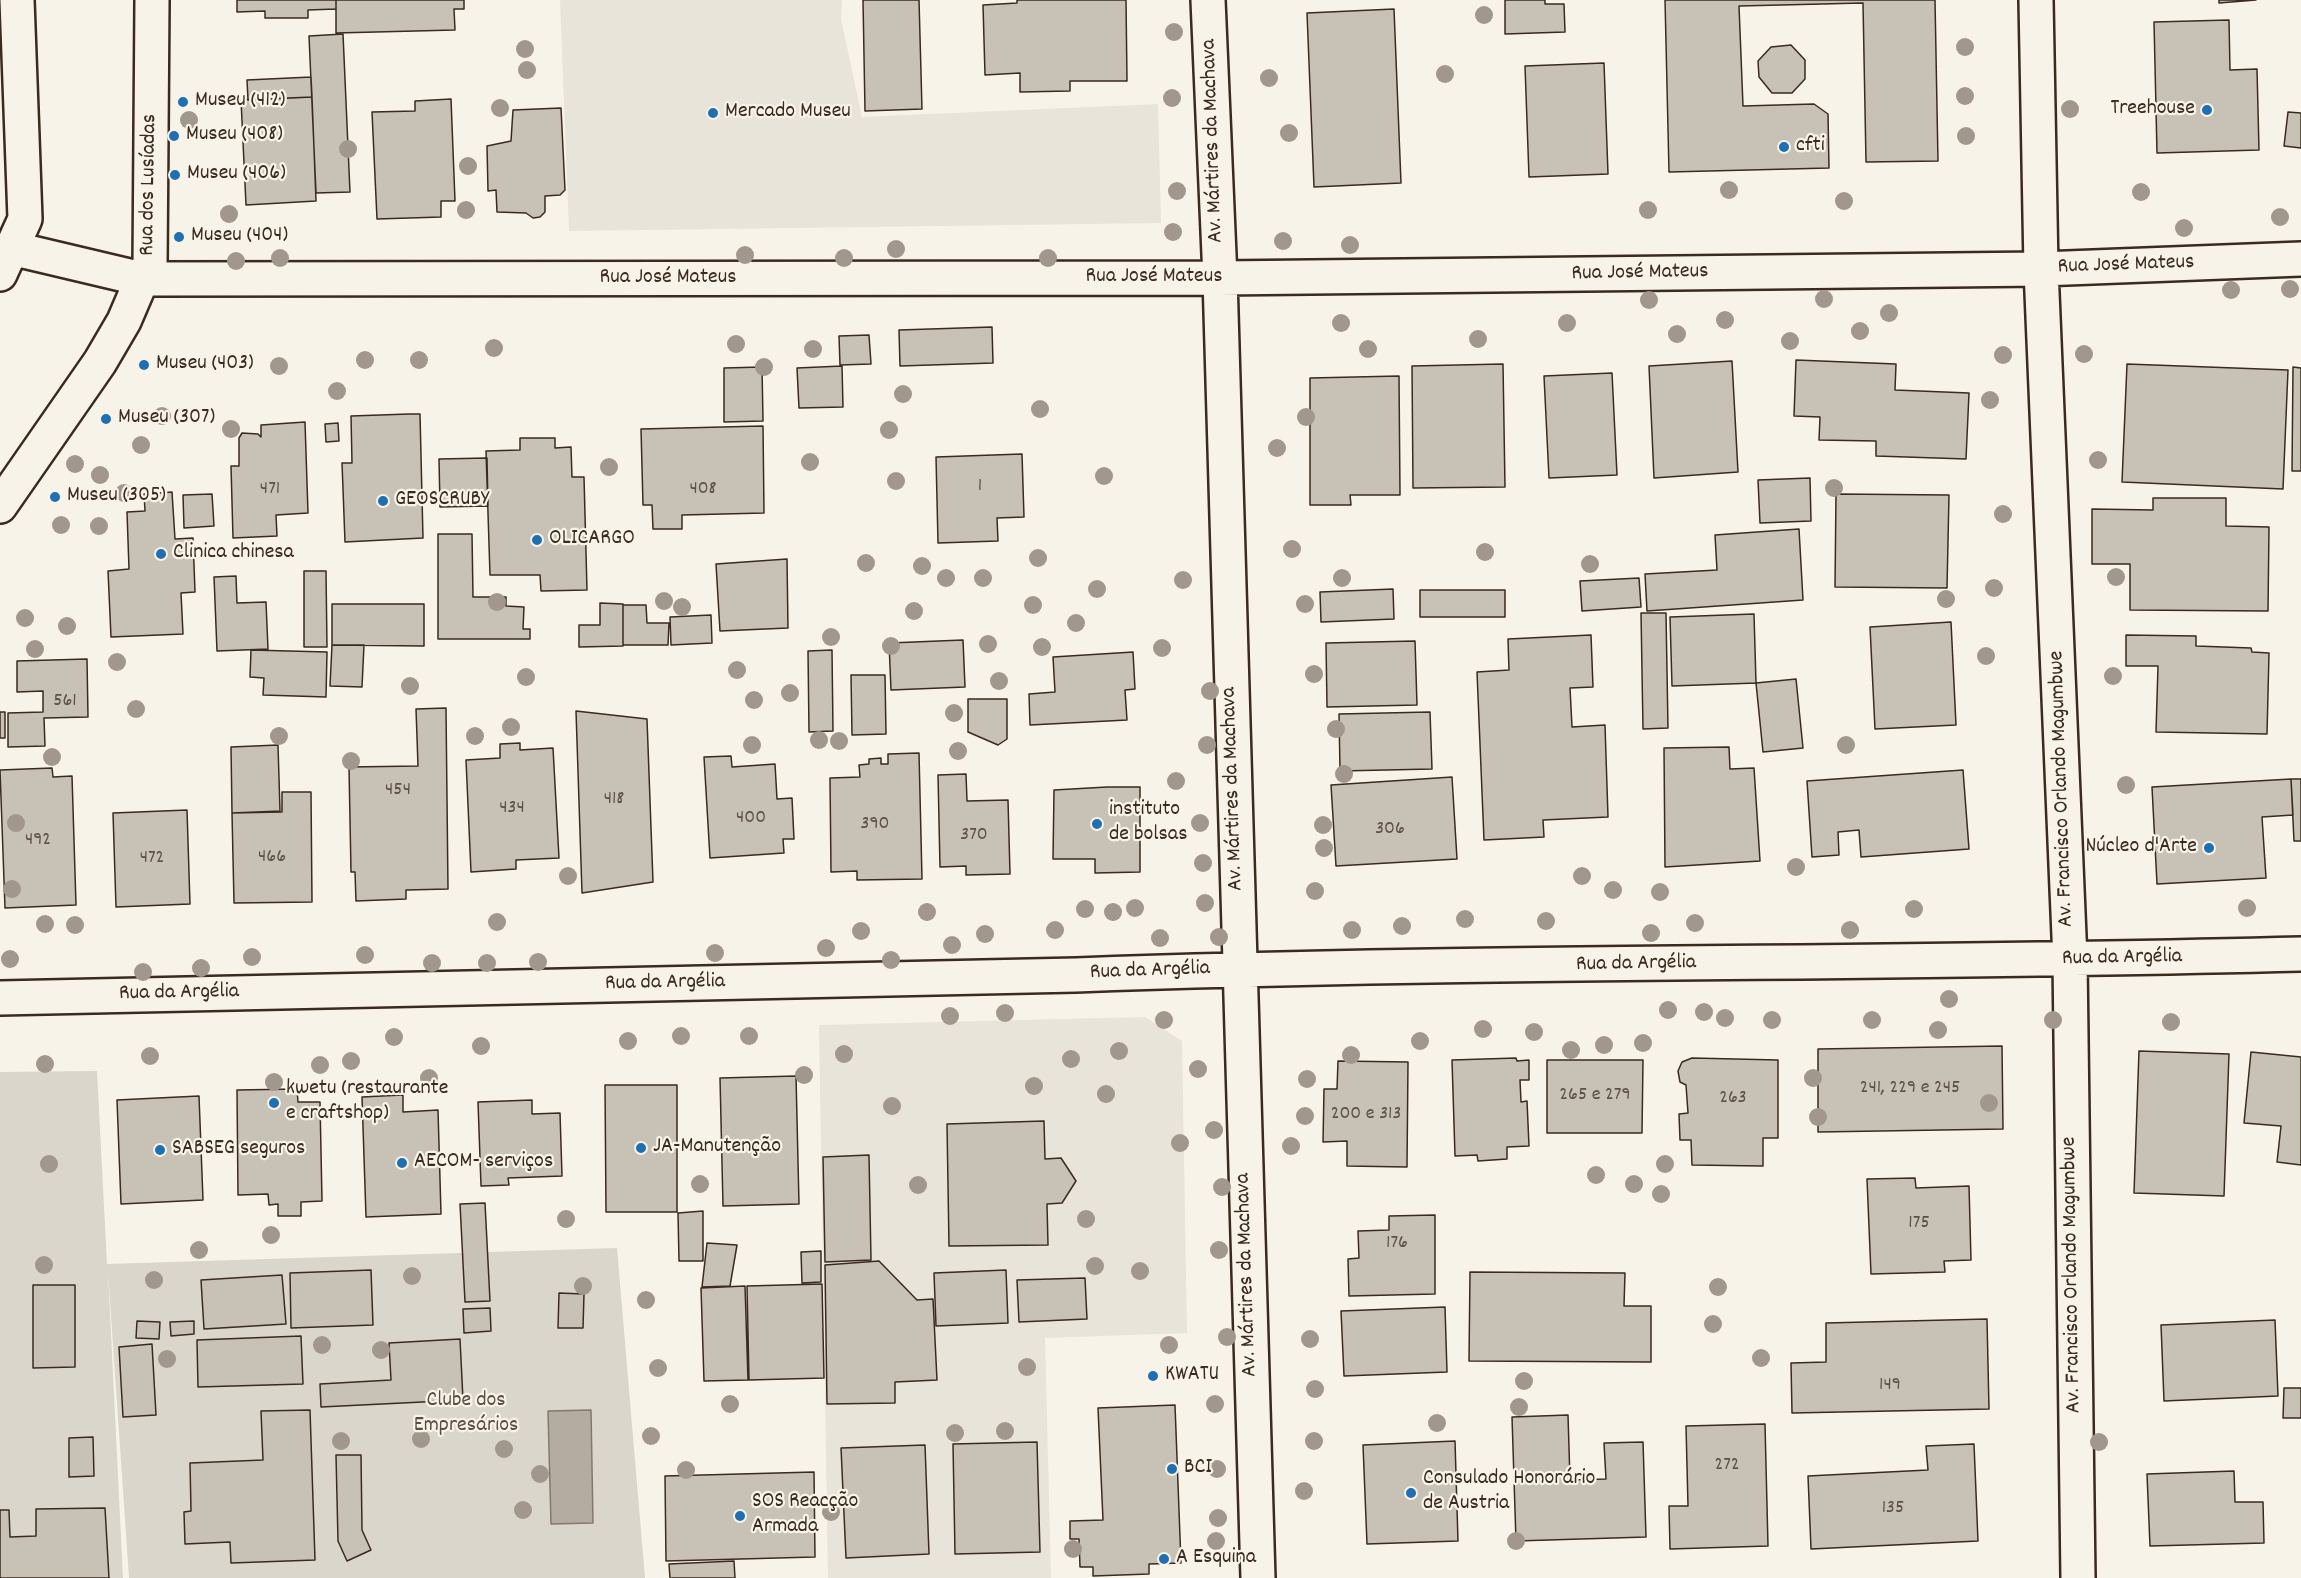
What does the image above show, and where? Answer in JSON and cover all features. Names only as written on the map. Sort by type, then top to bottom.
[{"type":"street","points":[[5,261],[25,219],[16,0]]},
{"type":"street","name":"Rua dos Lusíadas","points":[[0,506],[100,362],[124,321],[142,279],[150,267],[152,0]]},
{"type":"street","name":"Av. Mártires da Machava","points":[[1208,0],[1220,278],[1258,1578]]},
{"type":"street","name":"Av. Francisco Orlando Magumbwe","points":[[2036,0],[2042,269],[2070,960],[2078,1578]]},
{"type":"street","name":"Rua José Mateus","points":[[5,261],[142,279],[1220,278],[2042,269],[2301,259]]},
{"type":"street","name":"Rua da Argélia","points":[[0,998],[1076,975],[1239,969],[2070,960],[2301,954]]},
{"type":"shaded area","name":"Mercado Museu","points":[[560,0],[842,0],[841,19],[862,117],[1158,104],[1161,223],[569,231]]},
{"type":"shaded area","points":[[1145,1017],[1182,1041],[1187,1333],[1045,1338],[1051,1578],[828,1578],[819,1025]]},
{"type":"shaded area","points":[[591,1410],[593,1523],[551,1524],[548,1411]]},
{"type":"green space","name":"Clube dos Empresários","points":[[97,1071],[107,1264],[617,1248],[645,1578],[129,1578],[108,1272],[123,1578],[0,1578],[0,1072]]},
{"type":"building","points":[[237,0],[336,0],[336,9],[308,10],[308,18],[265,18],[265,11],[237,12]]},
{"type":"building","points":[[336,0],[464,0],[464,9],[454,9],[455,30],[336,33]]},
{"type":"building","points":[[863,0],[919,0],[922,109],[865,111]]},
{"type":"building","points":[[1017,0],[1126,0],[1127,81],[1070,81],[1070,91],[1020,92],[1020,73],[985,75],[983,5],[1017,3]]},
{"type":"building","points":[[1505,0],[1545,0],[1545,4],[1564,4],[1565,32],[1505,34]]},
{"type":"building","points":[[1665,0],[1935,0],[1938,161],[1866,162],[1863,3],[1739,6],[1743,106],[1814,104],[1828,114],[1829,168],[1669,172]]},
{"type":"building","points":[[2219,0],[2256,0],[2219,3]]},
{"type":"building","points":[[1394,9],[1401,183],[1314,187],[1307,13]]},
{"type":"building","name":"Treehouse","points":[[2229,20],[2230,70],[2257,69],[2259,150],[2157,153],[2154,22]]},
{"type":"building","points":[[343,34],[350,192],[316,193],[309,36]]},
{"type":"building","points":[[1791,45],[1805,60],[1805,79],[1792,93],[1772,93],[1759,77],[1758,61],[1771,47]]},
{"type":"building","points":[[1604,63],[1608,174],[1529,177],[1525,66]]},
{"type":"building","points":[[311,77],[312,97],[248,100],[247,80]]},
{"type":"building","points":[[312,97],[316,201],[246,205],[241,100]]},
{"type":"building","points":[[451,99],[455,201],[441,201],[441,217],[377,219],[372,112],[415,111],[415,101]]},
{"type":"building","points":[[561,108],[565,190],[560,195],[545,196],[545,212],[540,217],[533,218],[526,213],[497,212],[496,190],[488,191],[487,146],[511,141],[513,110]]},
{"type":"building","points":[[2288,112],[2301,113],[2301,148],[2284,146]]},
{"type":"building","points":[[992,327],[993,363],[900,366],[899,330]]},
{"type":"building","points":[[869,335],[871,364],[840,365],[839,336]]},
{"type":"building","points":[[1796,360],[1896,364],[1895,390],[1969,393],[1966,459],[1876,456],[1876,441],[1819,440],[1820,417],[1794,416]]},
{"type":"building","points":[[1732,361],[1738,472],[1654,478],[1649,366]]},
{"type":"building","points":[[1503,364],[1505,487],[1413,488],[1412,366]]},
{"type":"building","points":[[2127,364],[2288,370],[2283,489],[2122,482]]},
{"type":"building","points":[[842,366],[843,407],[799,408],[797,368]]},
{"type":"building","points":[[762,367],[763,421],[724,422],[724,368]]},
{"type":"building","points":[[2293,367],[2301,368],[2301,471],[2292,471]]},
{"type":"building","points":[[1612,373],[1617,475],[1549,478],[1544,376]]},
{"type":"building","points":[[1399,376],[1400,495],[1350,495],[1351,505],[1310,505],[1310,378]]},
{"type":"building","name":"GEOSCRUBY","points":[[420,414],[423,538],[345,542],[342,463],[352,463],[351,416]]},
{"type":"building","points":[[305,422],[308,513],[276,515],[277,536],[233,538],[231,466],[239,466],[239,438],[242,433],[258,434],[261,437],[261,425]]},
{"type":"building","points":[[338,423],[339,441],[326,442],[325,424]]},
{"type":"building","points":[[763,426],[764,513],[682,515],[682,529],[653,529],[652,505],[643,505],[641,429]]},
{"type":"building","name":"OLICARGO","points":[[520,438],[555,438],[555,448],[571,447],[572,477],[584,477],[587,590],[541,591],[540,575],[490,575],[486,451],[520,450]]},
{"type":"building","points":[[1022,454],[1024,517],[997,518],[998,541],[938,543],[936,457]]},
{"type":"building","points":[[487,458],[488,506],[440,507],[439,459]]},
{"type":"building","points":[[1810,478],[1811,521],[1760,523],[1758,480]]},
{"type":"building","name":"Clinica chinesa","points":[[172,492],[175,539],[193,538],[195,592],[181,593],[183,634],[111,637],[108,571],[129,569],[127,512],[145,511],[144,494]]},
{"type":"building","points":[[212,494],[214,526],[184,528],[183,495]]},
{"type":"building","points":[[1836,494],[1949,495],[1947,588],[1835,587]]},
{"type":"building","points":[[2153,498],[2226,498],[2226,526],[2269,527],[2268,611],[2130,610],[2130,564],[2092,564],[2092,509],[2153,510]]},
{"type":"building","points":[[1799,529],[1803,600],[1647,611],[1645,574],[1717,570],[1715,535]]},
{"type":"building","points":[[438,534],[472,534],[473,597],[506,597],[506,606],[524,607],[523,629],[530,629],[530,639],[438,639]]},
{"type":"building","points":[[787,559],[788,628],[720,631],[716,564]]},
{"type":"building","points":[[304,571],[326,571],[327,647],[304,647]]},
{"type":"building","points":[[236,576],[237,603],[266,602],[268,649],[217,651],[214,577]]},
{"type":"building","points":[[1639,578],[1641,607],[1582,611],[1580,581]]},
{"type":"building","points":[[1393,589],[1394,619],[1321,622],[1320,592]]},
{"type":"building","points":[[1420,590],[1505,590],[1505,617],[1420,617]]},
{"type":"building","points":[[600,603],[623,604],[623,646],[579,647],[579,625],[600,625]]},
{"type":"building","points":[[332,604],[424,604],[424,646],[332,645]]},
{"type":"building","points":[[623,605],[646,605],[647,623],[669,623],[668,645],[623,645]]},
{"type":"building","points":[[1641,613],[1666,613],[1668,728],[1643,729]]},
{"type":"building","points":[[1754,614],[1756,683],[1672,686],[1670,617]]},
{"type":"building","points":[[711,615],[712,643],[671,645],[670,617]]},
{"type":"building","points":[[1951,622],[1956,725],[1875,729],[1870,627]]},
{"type":"building","points":[[1591,635],[1593,687],[1570,688],[1572,727],[1605,725],[1608,817],[1543,820],[1544,837],[1484,840],[1477,672],[1509,670],[1508,639]]},
{"type":"building","points":[[2126,635],[2196,636],[2196,646],[2251,648],[2252,652],[2269,653],[2267,734],[2156,732],[2158,666],[2126,666]]},
{"type":"building","points":[[963,640],[965,687],[891,690],[889,643]]},
{"type":"building","points":[[1415,641],[1417,705],[1327,707],[1326,643]]},
{"type":"building","points":[[332,645],[364,645],[362,687],[330,686]]},
{"type":"building","points":[[251,650],[327,652],[326,697],[263,695],[264,678],[250,677]]},
{"type":"building","points":[[832,650],[833,731],[809,732],[808,651]]},
{"type":"building","points":[[1133,652],[1135,689],[1125,690],[1127,720],[1030,725],[1029,694],[1055,692],[1053,657]]},
{"type":"building","points":[[87,659],[88,717],[44,718],[45,746],[8,747],[8,713],[43,712],[43,691],[17,692],[17,661]]},
{"type":"building","points":[[851,675],[885,675],[886,734],[852,735]]},
{"type":"building","points":[[1796,679],[1803,748],[1763,752],[1756,683]]},
{"type":"building","points":[[968,699],[1007,699],[1007,739],[998,745],[968,732]]},
{"type":"building","points":[[446,708],[448,889],[406,890],[406,899],[356,901],[355,872],[351,872],[349,767],[418,766],[416,709]]},
{"type":"building","points":[[576,711],[647,719],[653,882],[582,893]]},
{"type":"building","points":[[0,712],[5,712],[5,738],[0,738]]},
{"type":"building","points":[[1430,712],[1432,769],[1340,771],[1339,714]]},
{"type":"building","points":[[520,743],[520,750],[553,748],[559,858],[516,860],[516,869],[471,872],[466,760],[500,758],[500,744]]},
{"type":"building","points":[[278,745],[280,811],[232,813],[231,747]]},
{"type":"building","points":[[1729,747],[1730,769],[1754,768],[1760,861],[1665,867],[1664,748]]},
{"type":"building","points":[[919,753],[922,879],[857,880],[857,871],[831,872],[830,778],[860,777],[859,765],[869,764],[869,759],[881,758],[881,764],[888,764],[888,754]]},
{"type":"building","points":[[731,756],[732,767],[775,764],[777,799],[792,798],[794,839],[783,839],[784,853],[710,858],[704,757]]},
{"type":"building","points":[[52,768],[53,777],[72,776],[76,905],[5,908],[0,770]]},
{"type":"building","points":[[1963,770],[1969,849],[1861,857],[1859,830],[1838,832],[1839,855],[1812,857],[1807,781]]},
{"type":"building","points":[[966,774],[967,801],[1008,800],[1010,874],[966,875],[966,866],[940,867],[938,775]]},
{"type":"building","points":[[1452,777],[1457,859],[1336,866],[1331,785]]},
{"type":"building","name":"Núcleo d'Arte","points":[[2291,779],[2293,815],[2262,817],[2266,878],[2157,884],[2152,787]]},
{"type":"building","points":[[2291,779],[2301,779],[2301,841],[2294,841]]},
{"type":"building","name":"instituto de bolsas","points":[[1140,787],[1140,872],[1095,873],[1095,859],[1053,859],[1054,790]]},
{"type":"building","points":[[282,792],[311,792],[312,902],[234,903],[232,813],[282,812]]},
{"type":"building","points":[[187,810],[190,904],[116,907],[113,813]]},
{"type":"building","points":[[2002,1046],[2003,1129],[1818,1132],[1818,1049]]},
{"type":"building","points":[[2139,1051],[2229,1054],[2224,1196],[2134,1193]]},
{"type":"building","points":[[2251,1052],[2301,1057],[2301,1165],[2277,1162],[2281,1126],[2244,1123]]},
{"type":"building","points":[[1516,1058],[1517,1061],[1529,1060],[1529,1080],[1520,1080],[1521,1102],[1527,1101],[1529,1146],[1507,1147],[1507,1159],[1478,1161],[1477,1155],[1455,1156],[1452,1060]]},
{"type":"building","points":[[1692,1058],[1778,1060],[1778,1138],[1763,1138],[1763,1166],[1692,1165],[1691,1140],[1680,1140],[1679,1114],[1688,1113],[1686,1085],[1680,1082],[1678,1071],[1682,1062]]},
{"type":"building","points":[[1547,1060],[1643,1060],[1642,1133],[1547,1133]]},
{"type":"building","points":[[1338,1061],[1408,1062],[1407,1167],[1347,1166],[1347,1141],[1323,1142],[1324,1089],[1337,1089]]},
{"type":"building","points":[[796,1076],[799,1204],[723,1206],[720,1078]]},
{"type":"building","name":"JA-Manutenção","points":[[605,1085],[677,1085],[677,1212],[606,1212]]},
{"type":"building","points":[[297,1089],[298,1102],[320,1102],[322,1201],[301,1202],[301,1216],[278,1216],[278,1204],[269,1205],[268,1194],[238,1195],[237,1090]]},
{"type":"building","name":"AECOM- serviços","points":[[403,1095],[403,1112],[438,1110],[441,1214],[366,1217],[362,1097]]},
{"type":"building","name":"SABSEG seguros","points":[[199,1096],[203,1200],[121,1204],[117,1100]]},
{"type":"building","points":[[532,1100],[532,1114],[560,1113],[562,1176],[508,1178],[509,1185],[481,1186],[478,1102]]},
{"type":"building","points":[[1044,1121],[1045,1159],[1061,1158],[1076,1181],[1062,1203],[1047,1204],[1048,1245],[949,1246],[947,1124]]},
{"type":"building","points":[[869,1155],[871,1260],[825,1262],[823,1157]]},
{"type":"building","points":[[1915,1178],[1916,1188],[1969,1186],[1971,1260],[1944,1261],[1945,1272],[1871,1274],[1867,1179]]},
{"type":"building","points":[[485,1203],[490,1301],[465,1302],[460,1204]]},
{"type":"building","points":[[703,1211],[703,1261],[679,1261],[678,1213]]},
{"type":"building","points":[[1435,1215],[1435,1294],[1349,1296],[1348,1259],[1359,1258],[1358,1231],[1389,1230],[1389,1216]]},
{"type":"building","points":[[707,1243],[737,1245],[730,1286],[702,1287]]},
{"type":"building","points":[[821,1251],[821,1282],[802,1283],[801,1252]]},
{"type":"building","points":[[879,1261],[917,1300],[933,1299],[937,1380],[895,1382],[895,1403],[827,1404],[825,1265]]},
{"type":"building","points":[[371,1270],[373,1325],[291,1328],[290,1273]]},
{"type":"building","points":[[1006,1270],[1008,1323],[936,1326],[934,1273]]},
{"type":"building","points":[[1470,1272],[1625,1273],[1624,1306],[1651,1306],[1651,1362],[1469,1361]]},
{"type":"building","points":[[282,1275],[286,1324],[204,1329],[201,1280]]},
{"type":"building","points":[[1085,1278],[1087,1319],[1019,1322],[1017,1280]]},
{"type":"building","points":[[822,1284],[824,1378],[749,1380],[747,1286]]},
{"type":"building","points":[[33,1285],[75,1285],[75,1367],[33,1368]]},
{"type":"building","points":[[745,1286],[748,1380],[704,1381],[701,1288]]},
{"type":"building","points":[[559,1293],[584,1294],[583,1328],[558,1328]]},
{"type":"building","points":[[1445,1307],[1447,1372],[1344,1376],[1341,1311]]},
{"type":"building","points":[[490,1308],[491,1331],[464,1333],[463,1309]]},
{"type":"building","points":[[1987,1319],[1989,1409],[1792,1413],[1791,1363],[1826,1362],[1826,1323]]},
{"type":"building","points":[[2275,1320],[2278,1396],[2164,1401],[2161,1325]]},
{"type":"building","points":[[137,1321],[160,1322],[159,1339],[136,1338]]},
{"type":"building","points":[[194,1321],[194,1334],[171,1336],[170,1322]]},
{"type":"building","points":[[301,1336],[303,1384],[198,1387],[197,1340]]},
{"type":"building","points":[[460,1339],[463,1400],[321,1407],[320,1384],[391,1380],[389,1343]]},
{"type":"building","points":[[152,1344],[156,1415],[123,1417],[119,1347]]},
{"type":"building","points":[[2284,1388],[2301,1388],[2301,1418],[2283,1418]]},
{"type":"building","points":[[1175,1405],[1181,1563],[1149,1564],[1149,1574],[1093,1576],[1093,1567],[1080,1567],[1079,1539],[1070,1539],[1070,1521],[1103,1520],[1098,1408]]},
{"type":"building","points":[[310,1410],[315,1560],[231,1563],[230,1542],[185,1544],[184,1512],[191,1511],[190,1463],[263,1460],[261,1411]]},
{"type":"building","points":[[1568,1415],[1570,1480],[1606,1479],[1604,1443],[1643,1442],[1646,1537],[1516,1541],[1512,1417]]},
{"type":"building","points":[[1765,1424],[1768,1546],[1670,1549],[1669,1506],[1688,1506],[1686,1426]]},
{"type":"building","points":[[93,1437],[94,1476],[69,1477],[69,1438]]},
{"type":"building","name":"Consulado Honorário de Austria","points":[[1455,1441],[1458,1541],[1367,1544],[1363,1445]]},
{"type":"building","points":[[1037,1442],[1040,1552],[955,1554],[953,1444]]},
{"type":"building","points":[[1974,1444],[1978,1541],[1811,1549],[1808,1476],[1928,1470],[1926,1446]]},
{"type":"building","points":[[925,1445],[929,1554],[846,1558],[841,1448]]},
{"type":"building","points":[[336,1455],[361,1455],[362,1530],[371,1550],[347,1561],[338,1541]]},
{"type":"building","points":[[2234,1471],[2235,1502],[2263,1502],[2264,1543],[2150,1546],[2147,1474]]},
{"type":"building","name":"SOS Reacção Armada","points":[[814,1472],[815,1557],[666,1561],[665,1476]]},
{"type":"building","points":[[105,1508],[109,1578],[0,1578],[0,1510],[9,1510],[10,1537],[36,1536],[36,1509]]},
{"type":"building","points":[[734,1561],[735,1578],[670,1578],[669,1564]]},
{"type":"place","name":"Museu (412)","points":[[183,102]]},
{"type":"place","name":"Treehouse","points":[[2207,110]]},
{"type":"place","name":"Mercado Museu","points":[[713,113]]},
{"type":"place","name":"Museu (408)","points":[[174,136]]},
{"type":"place","name":"cfti","points":[[1784,147]]},
{"type":"place","name":"Museu (406)","points":[[175,175]]},
{"type":"place","name":"Museu (404)","points":[[179,237]]},
{"type":"place","name":"Museu (403)","points":[[144,365]]},
{"type":"place","name":"Museu (307)","points":[[106,419]]},
{"type":"place","name":"Museu (305)","points":[[55,497]]},
{"type":"place","name":"GEOSCRUBY","points":[[383,501]]},
{"type":"place","name":"OLICARGO","points":[[537,540]]},
{"type":"place","name":"Clinica chinesa","points":[[161,554]]},
{"type":"place","name":"instituto de bolsas","points":[[1097,824]]},
{"type":"place","name":"Núcleo d'Arte","points":[[2209,848]]},
{"type":"place","name":"kwetu (restaurante e craftshop)","points":[[274,1103]]},
{"type":"place","name":"JA-Manutenção","points":[[641,1148]]},
{"type":"place","name":"SABSEG seguros","points":[[160,1150]]},
{"type":"place","name":"AECOM- serviços","points":[[402,1163]]},
{"type":"place","name":"KWATU","points":[[1153,1376]]},
{"type":"place","name":"BCI","points":[[1172,1469]]},
{"type":"place","name":"Consulado Honorário de Austria","points":[[1411,1493]]},
{"type":"place","name":"SOS Reacção Armada","points":[[740,1516]]},
{"type":"place","name":"A Esquina","points":[[1164,1559]]}]
